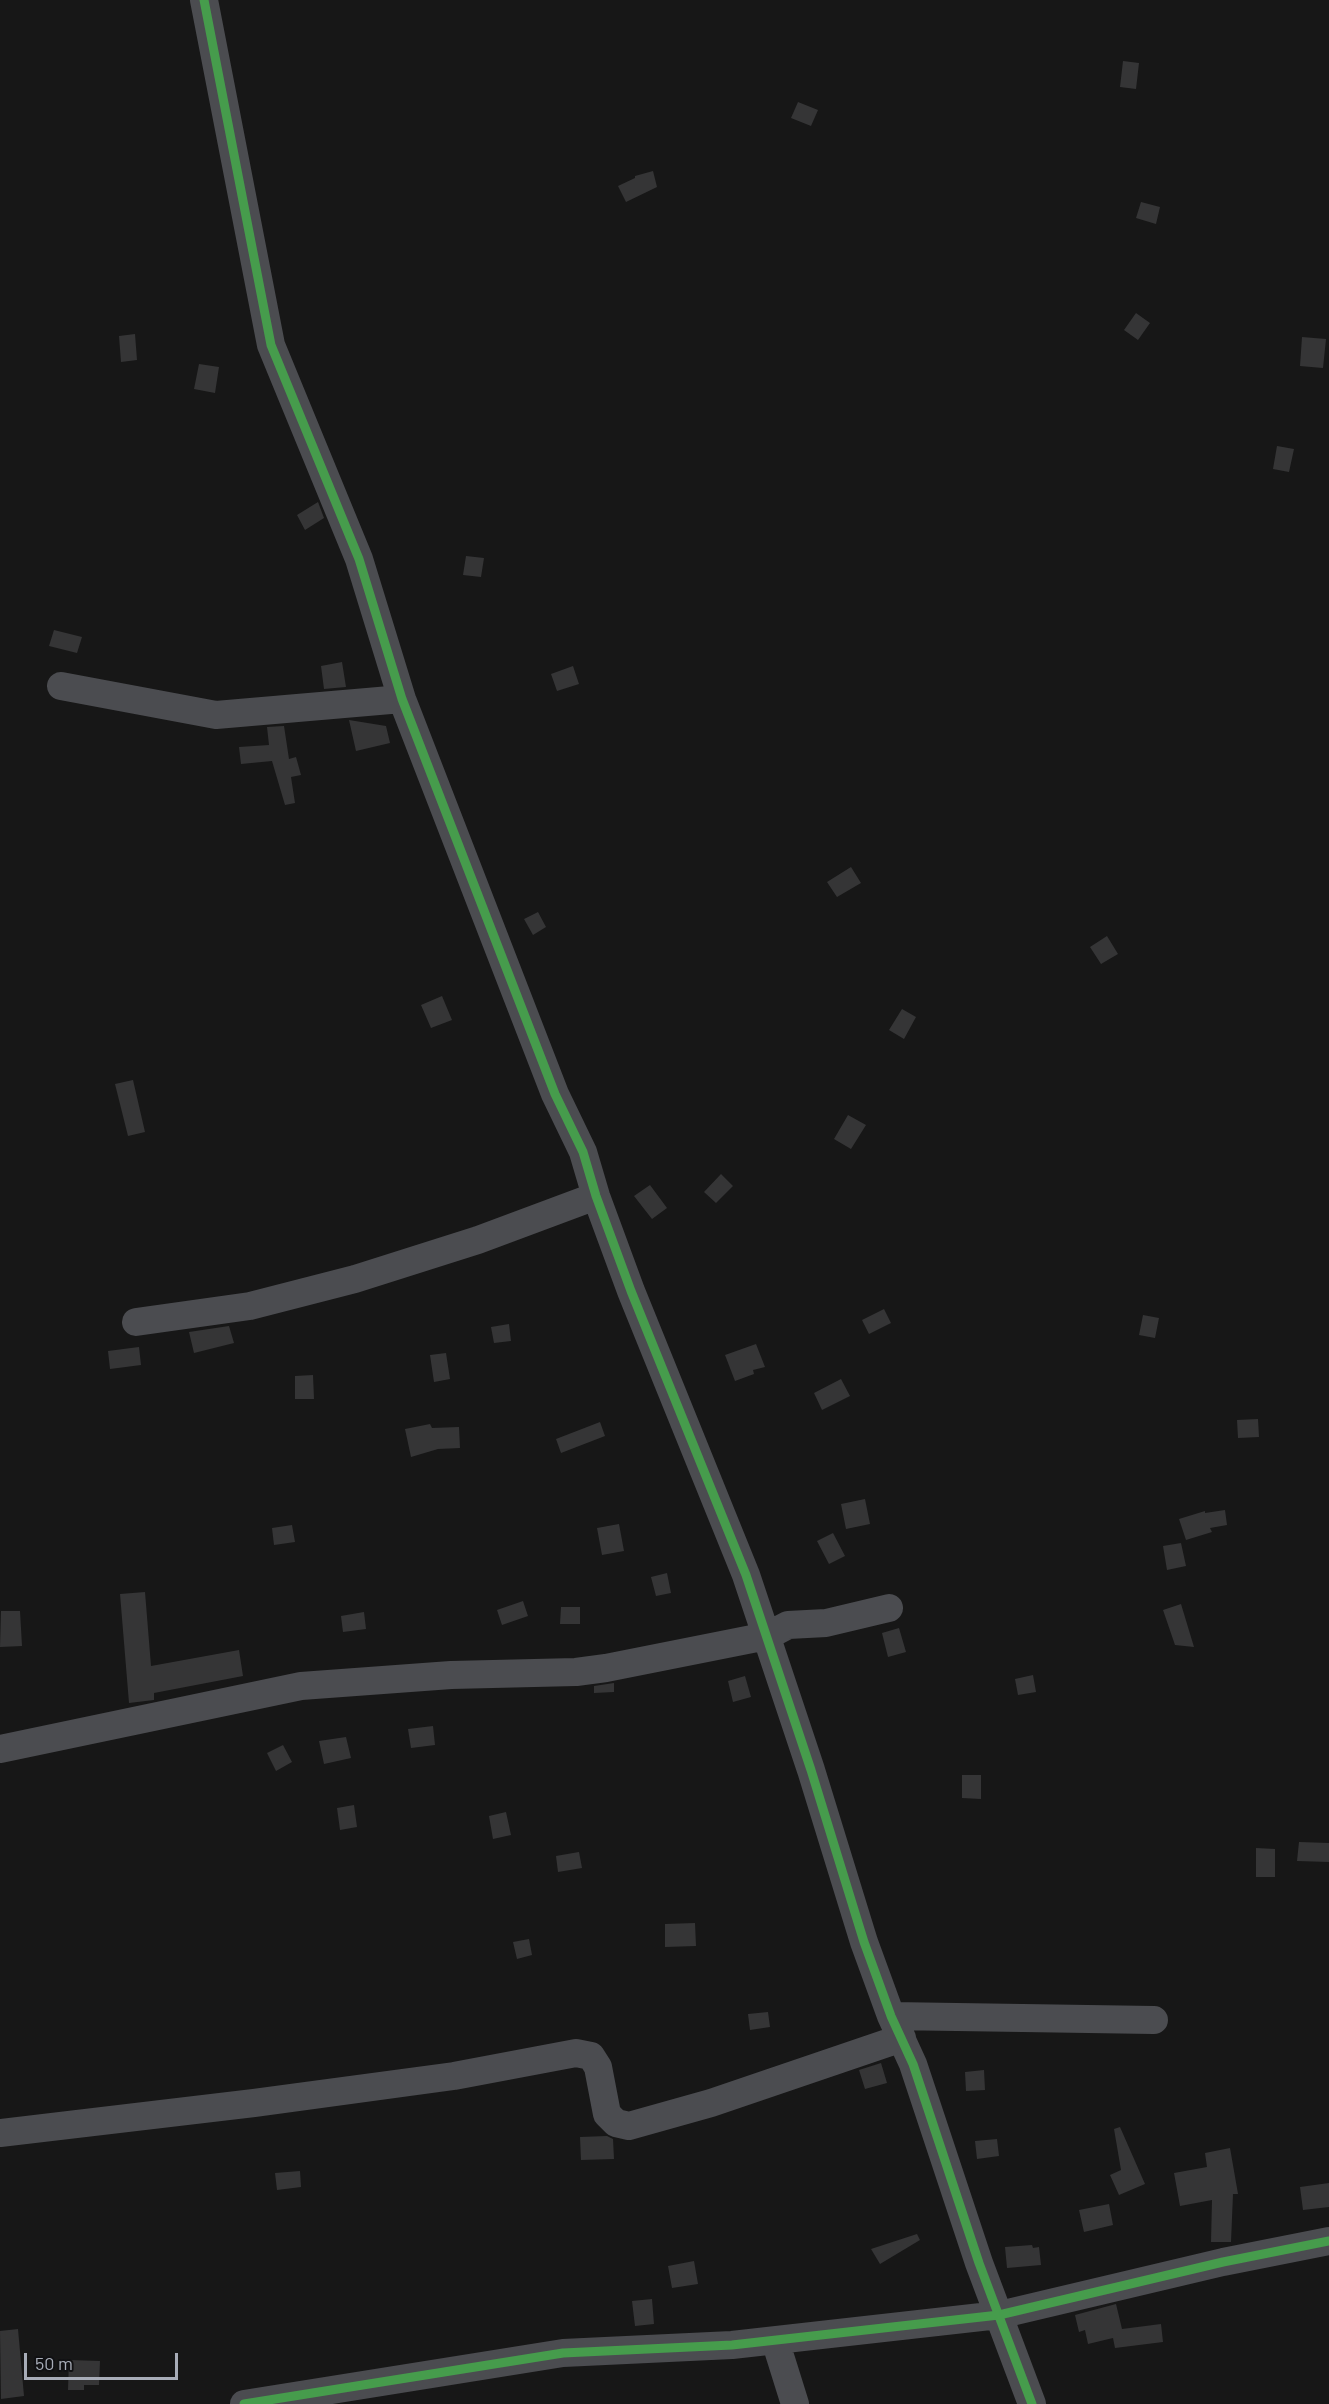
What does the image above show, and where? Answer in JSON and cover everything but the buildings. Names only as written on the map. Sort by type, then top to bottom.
[{"type":"street","points":[[204,0],[271,345],[358,559],[402,699],[547,1073],[583,1152],[596,1196],[631,1291],[746,1575],[864,1942],[914,2064],[979,2263],[1032,2404]]},
{"type":"street","points":[[61,686],[216,715],[402,699]]},
{"type":"street","points":[[136,1322],[250,1306],[355,1279],[478,1240],[596,1196]]},
{"type":"street","points":[[0,1749],[302,1686],[451,1675],[576,1672],[687,1653],[767,1636],[788,1625],[826,1623],[889,1608]]},
{"type":"street","points":[[0,2133],[254,2103],[430,2079],[576,2053],[591,2056],[598,2067],[607,2114],[616,2123],[629,2126],[711,2103],[897,2027],[1154,2020]]},
{"type":"street","points":[[244,2404],[563,2354],[732,2345],[999,2315],[1223,2262],[1329,2241]]},
{"type":"street","points":[[775,2340],[795,2404]]},
{"type":"cycle path","points":[[204,0],[271,345],[359,559],[402,699],[555,1094],[583,1152],[596,1196],[631,1291],[746,1575],[811,1770],[864,1942],[891,2016],[913,2064],[979,2263],[1032,2404]]},
{"type":"cycle path","points":[[244,2404],[563,2353],[732,2345],[999,2315],[1223,2262],[1329,2241]]}]
